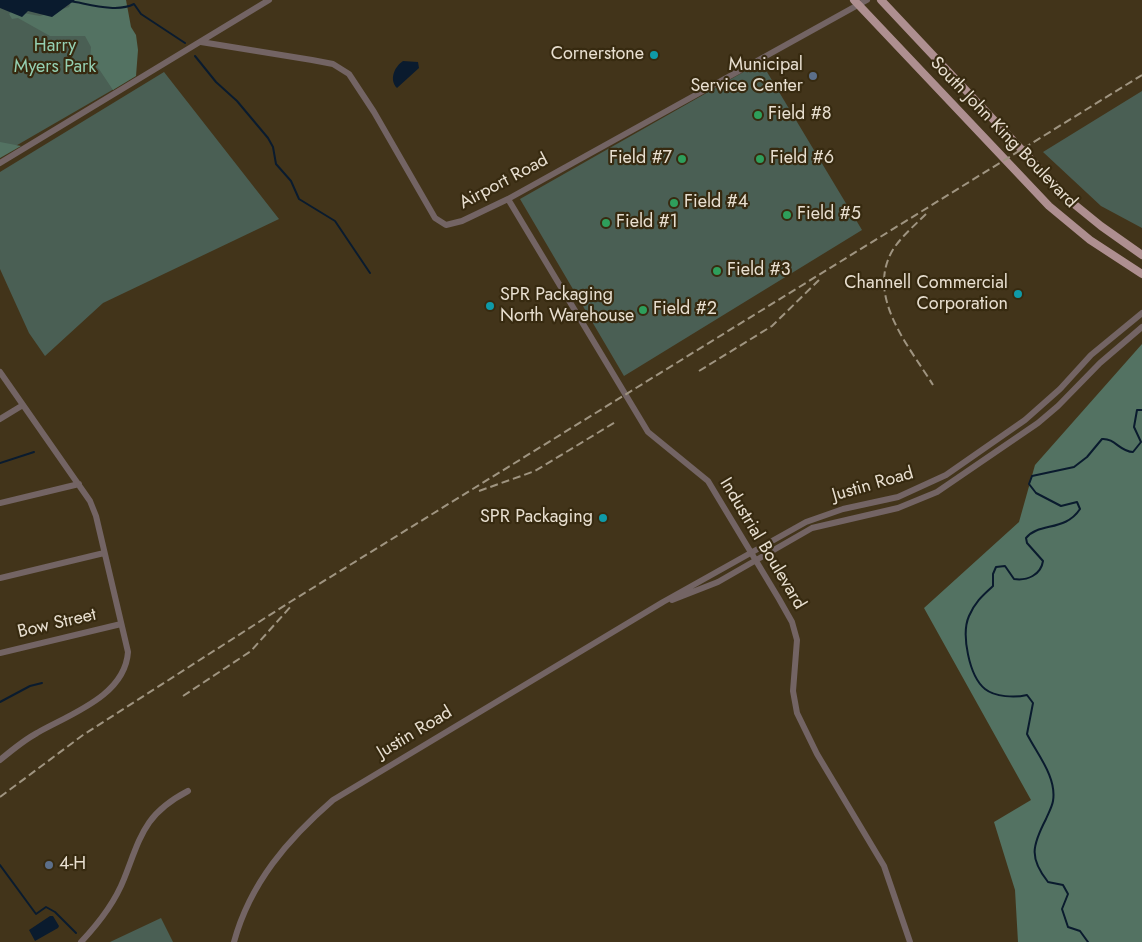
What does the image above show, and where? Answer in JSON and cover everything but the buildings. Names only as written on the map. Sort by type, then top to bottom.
[{"type":"main road","name":"South John King Boulevard","points":[[881,0],[1069,200],[1101,226],[1142,255]]},
{"type":"main road","name":"South John King Boulevard","points":[[856,2],[1049,206],[1090,240],[1142,274]]},
{"type":"street","points":[[0,163],[269,0]]},
{"type":"street","name":"Airport Road","points":[[201,42],[333,64],[349,74],[374,112],[435,218],[446,225],[462,221],[508,198],[856,2],[867,0]]},
{"type":"street","name":"Industrial Boulevard","points":[[508,198],[648,432],[708,481],[792,622],[797,640],[793,691],[800,721],[884,866],[910,942]]},
{"type":"street","name":"Justin Road","points":[[234,942],[243,914],[258,883],[299,830],[334,800],[664,602],[806,522],[843,509],[898,497],[946,474],[1025,420],[1060,389],[1091,355],[1142,313]]},
{"type":"street","name":"Justin Road","points":[[664,602],[685,596],[718,582],[812,528],[898,508],[937,492],[1038,423],[1058,406],[1100,363],[1142,327]]},
{"type":"street","points":[[0,372],[79,484],[96,516],[128,652],[127,664],[111,688],[73,714],[36,733],[0,760]]},
{"type":"street","points":[[0,419],[23,405]]},
{"type":"street","points":[[0,503],[79,484]]},
{"type":"street","points":[[843,509],[845,519]]},
{"type":"street","points":[[0,578],[104,553]]},
{"type":"street","name":"Bow Street","points":[[0,653],[121,624]]},
{"type":"street","points":[[81,942],[107,910],[124,880],[142,831],[165,805],[188,791]]},
{"type":"green space","name":"Harry Myers Park","points":[[0,0],[105,0],[114,89],[0,155]]},
{"type":"green space","points":[[72,0],[126,0],[131,27],[136,35],[138,50],[136,76],[113,90],[99,69],[90,60],[91,47],[85,36],[50,36],[18,18],[12,19],[9,14],[12,11],[40,16],[69,7]]},
{"type":"green space","points":[[761,62],[862,230],[624,376],[520,199]]},
{"type":"green space","points":[[164,72],[279,219],[103,303],[45,356],[29,333],[0,269],[0,172]]},
{"type":"green space","points":[[1142,91],[1142,228],[1101,206],[1043,152]]},
{"type":"green space","points":[[0,142],[21,146],[0,158]]},
{"type":"green space","points":[[1142,344],[1142,942],[1018,942],[1015,890],[994,822],[1031,800],[924,608],[1019,522],[1035,465]]},
{"type":"green space","points":[[161,918],[173,942],[110,942]]},
{"type":"water","points":[[0,0],[75,0],[52,17],[28,11],[22,17],[0,8]]},
{"type":"water","points":[[403,61],[418,62],[419,68],[397,88],[393,78],[397,67]]},
{"type":"water","points":[[50,916],[53,916],[59,926],[58,928],[35,941],[29,930]]},
{"type":"waterway","points":[[70,1],[111,8],[127,7],[134,4],[141,14],[185,43]]},
{"type":"waterway","points":[[195,56],[216,82],[237,101],[268,138],[273,147],[276,164],[291,181],[299,199],[335,221],[370,273]]},
{"type":"waterway","points":[[1088,942],[1080,931],[1068,927],[1062,909],[1068,894],[1063,885],[1048,882],[1035,859],[1035,844],[1052,806],[1053,792],[1052,783],[1045,766],[1027,734],[1033,703],[1027,695],[1011,697],[1000,695],[989,692],[979,683],[968,654],[966,633],[971,611],[982,596],[993,586],[993,574],[996,567],[1005,566],[1014,579],[1024,579],[1033,576],[1042,566],[1043,561],[1027,543],[1026,538],[1038,530],[1067,521],[1080,509],[1077,502],[1061,506],[1036,493],[1029,484],[1032,476],[1074,467],[1087,457],[1102,439],[1107,439],[1124,450],[1133,452],[1141,442],[1134,427],[1137,410],[1142,410]]},
{"type":"waterway","points":[[0,463],[34,452]]},
{"type":"waterway","points":[[0,702],[30,686],[42,683]]},
{"type":"waterway","points":[[0,865],[36,914],[46,907],[55,912],[76,933]]},
{"type":"railway","points":[[0,797],[83,735],[290,602],[1142,75]]},
{"type":"railway","points":[[926,214],[905,234],[894,248],[886,266],[884,284],[893,320],[933,385]]},
{"type":"railway","points":[[699,371],[772,326],[819,280]]},
{"type":"railway","points":[[479,491],[535,471],[617,421]]},
{"type":"railway","points":[[183,696],[251,651],[292,605]]},
{"type":"place","name":"Cornerstone","points":[[654,55]]},
{"type":"place","name":"Municipal Service Center","points":[[813,76]]},
{"type":"place","name":"Field #8","points":[[758,115]]},
{"type":"place","name":"Field #7","points":[[682,159]]},
{"type":"place","name":"Field #6","points":[[760,159]]},
{"type":"place","name":"Field #4","points":[[674,203]]},
{"type":"place","name":"Field #5","points":[[787,215]]},
{"type":"place","name":"Field #1","points":[[606,223]]},
{"type":"place","name":"Field #3","points":[[717,271]]},
{"type":"place","name":"Channell Commercial Corporation","points":[[1018,294]]},
{"type":"place","name":"SPR Packaging North Warehouse","points":[[490,306]]},
{"type":"place","name":"Field #2","points":[[643,310]]},
{"type":"place","name":"SPR Packaging","points":[[603,518]]},
{"type":"place","name":"4-H","points":[[49,865]]}]
